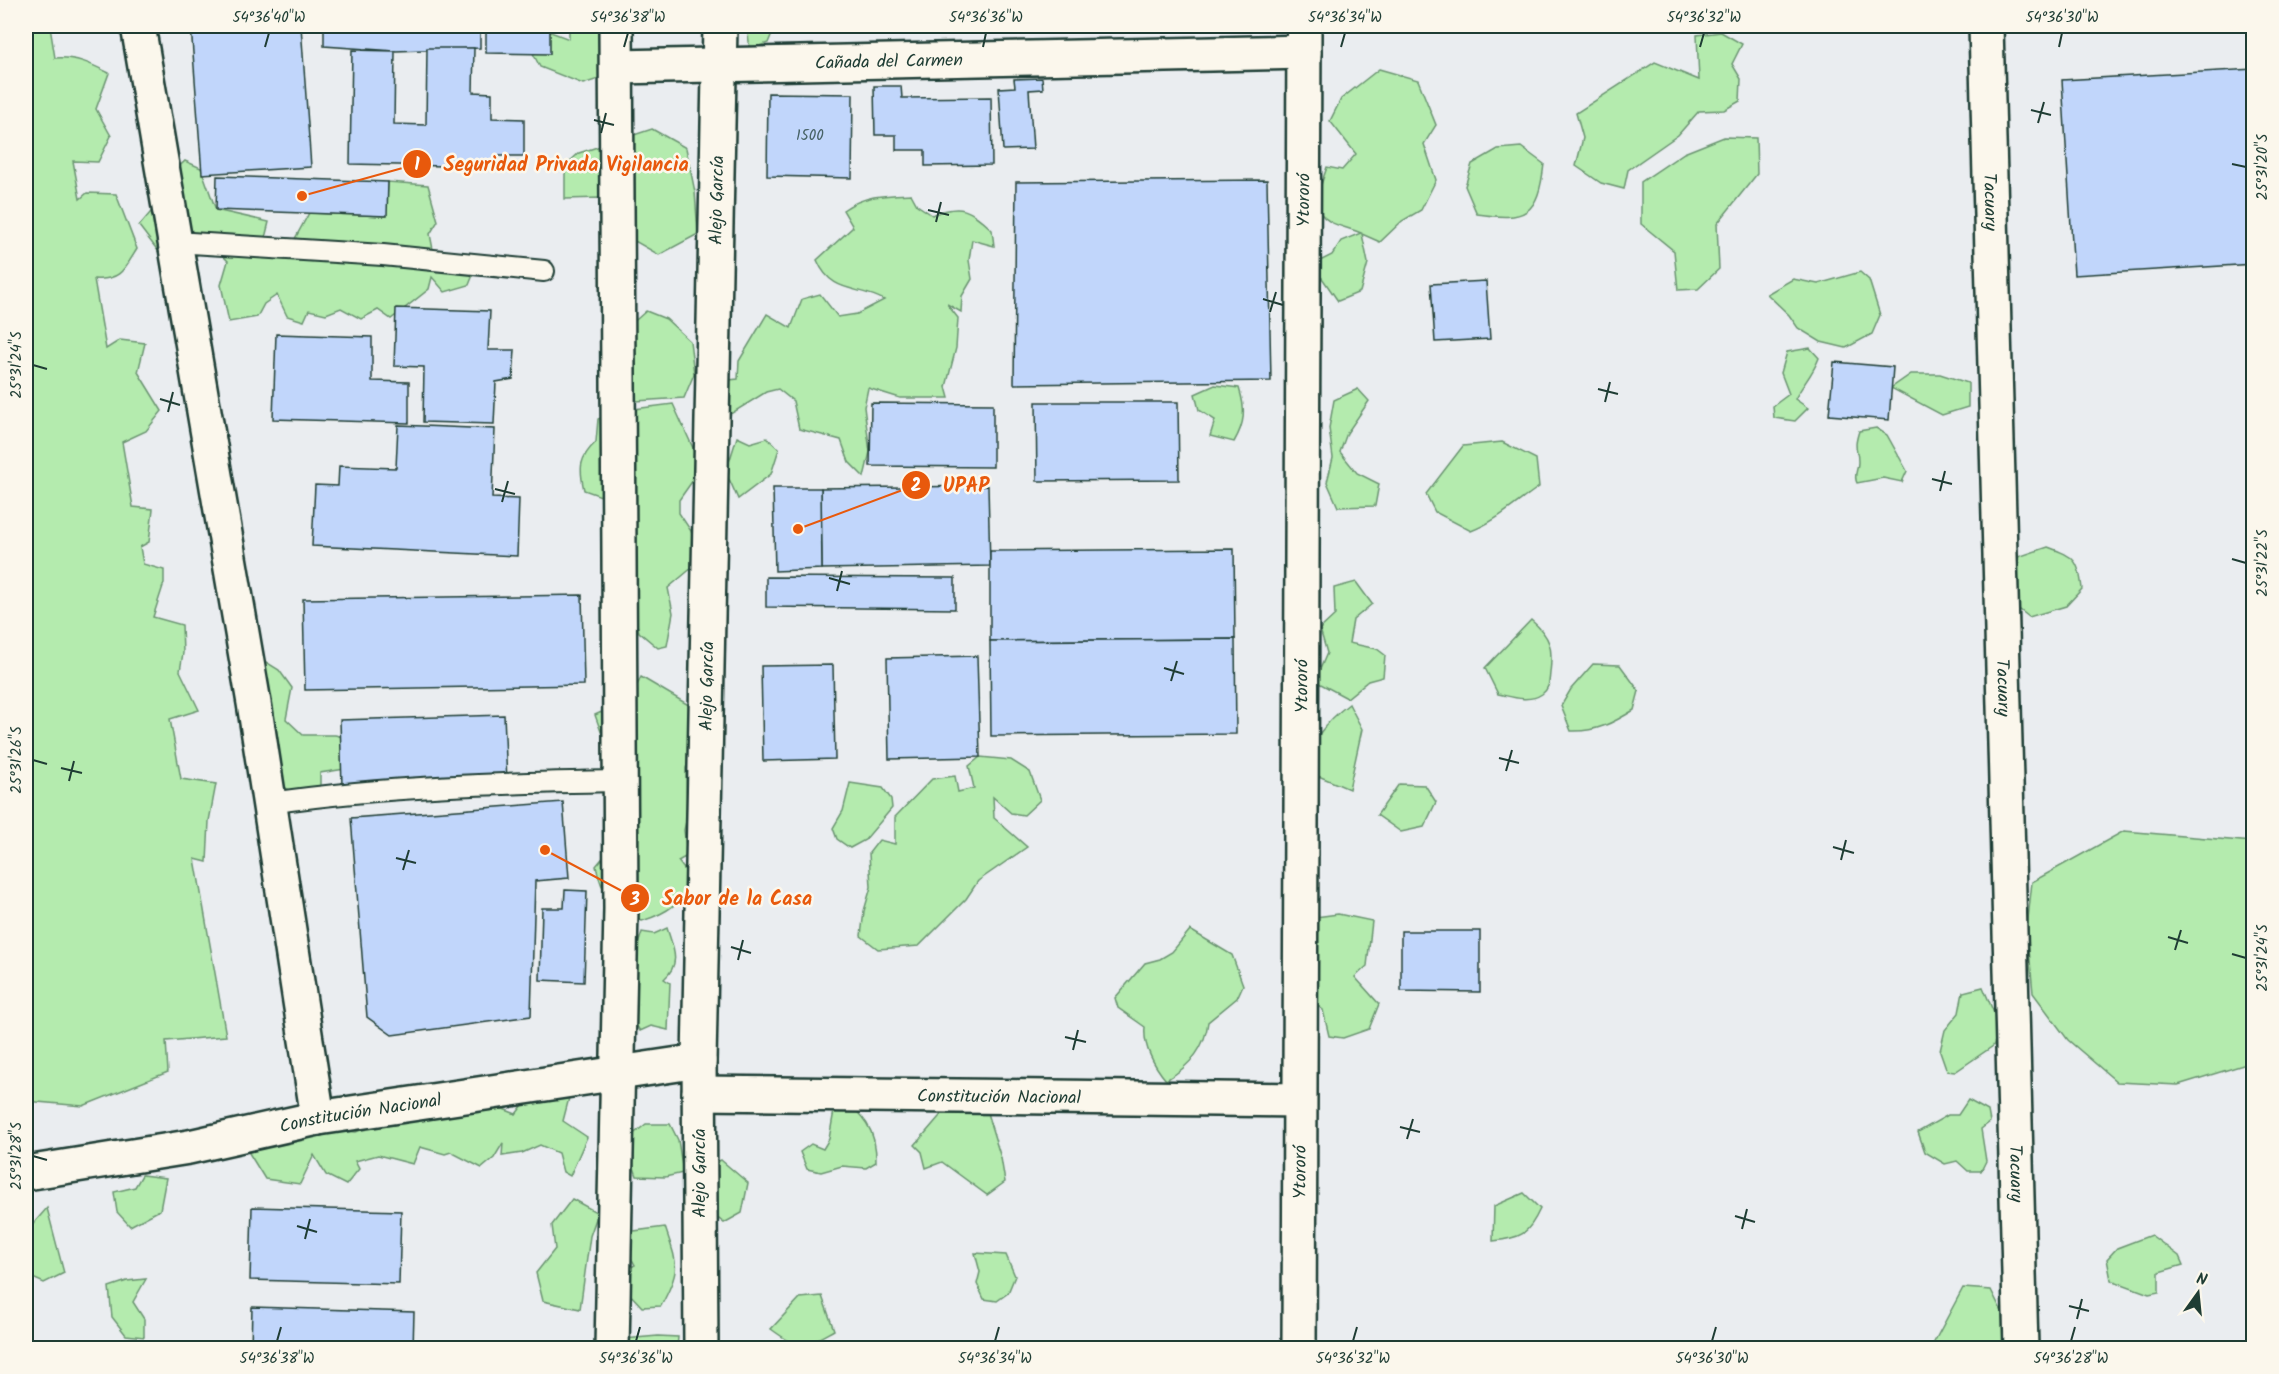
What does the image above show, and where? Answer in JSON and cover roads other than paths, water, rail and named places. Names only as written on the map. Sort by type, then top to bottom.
[{"type":"street","points":[[138,26],[270,803],[318,1118]]},
{"type":"street","points":[[612,1348],[621,781],[616,26]]},
{"type":"street","name":"Alejo García","points":[[701,1348],[699,1060],[720,26]]},
{"type":"street","name":"Tacuary","points":[[1986,26],[2021,1348]]},
{"type":"street","name":"Cañada del Carmen","points":[[616,66],[720,64],[1304,39]]},
{"type":"street","name":"Ytororó","points":[[1299,1348],[1304,39]]},
{"type":"street","name":"Constitución Nacional","points":[[26,1173],[189,1147],[318,1118],[699,1060]]},
{"type":"street","name":"Constitución Nacional","points":[[699,1093],[1299,1100]]},
{"type":"lane","points":[[175,242],[383,255],[544,271]]},
{"type":"lane","points":[[270,803],[332,794],[505,783],[621,781]]},
{"type":"place","name":"Seguridad Privada Vigilancia","points":[[302,196]]},
{"type":"place","name":"UPAP","points":[[798,529]]},
{"type":"place","name":"Sabor de la Casa","points":[[545,850]]}]
